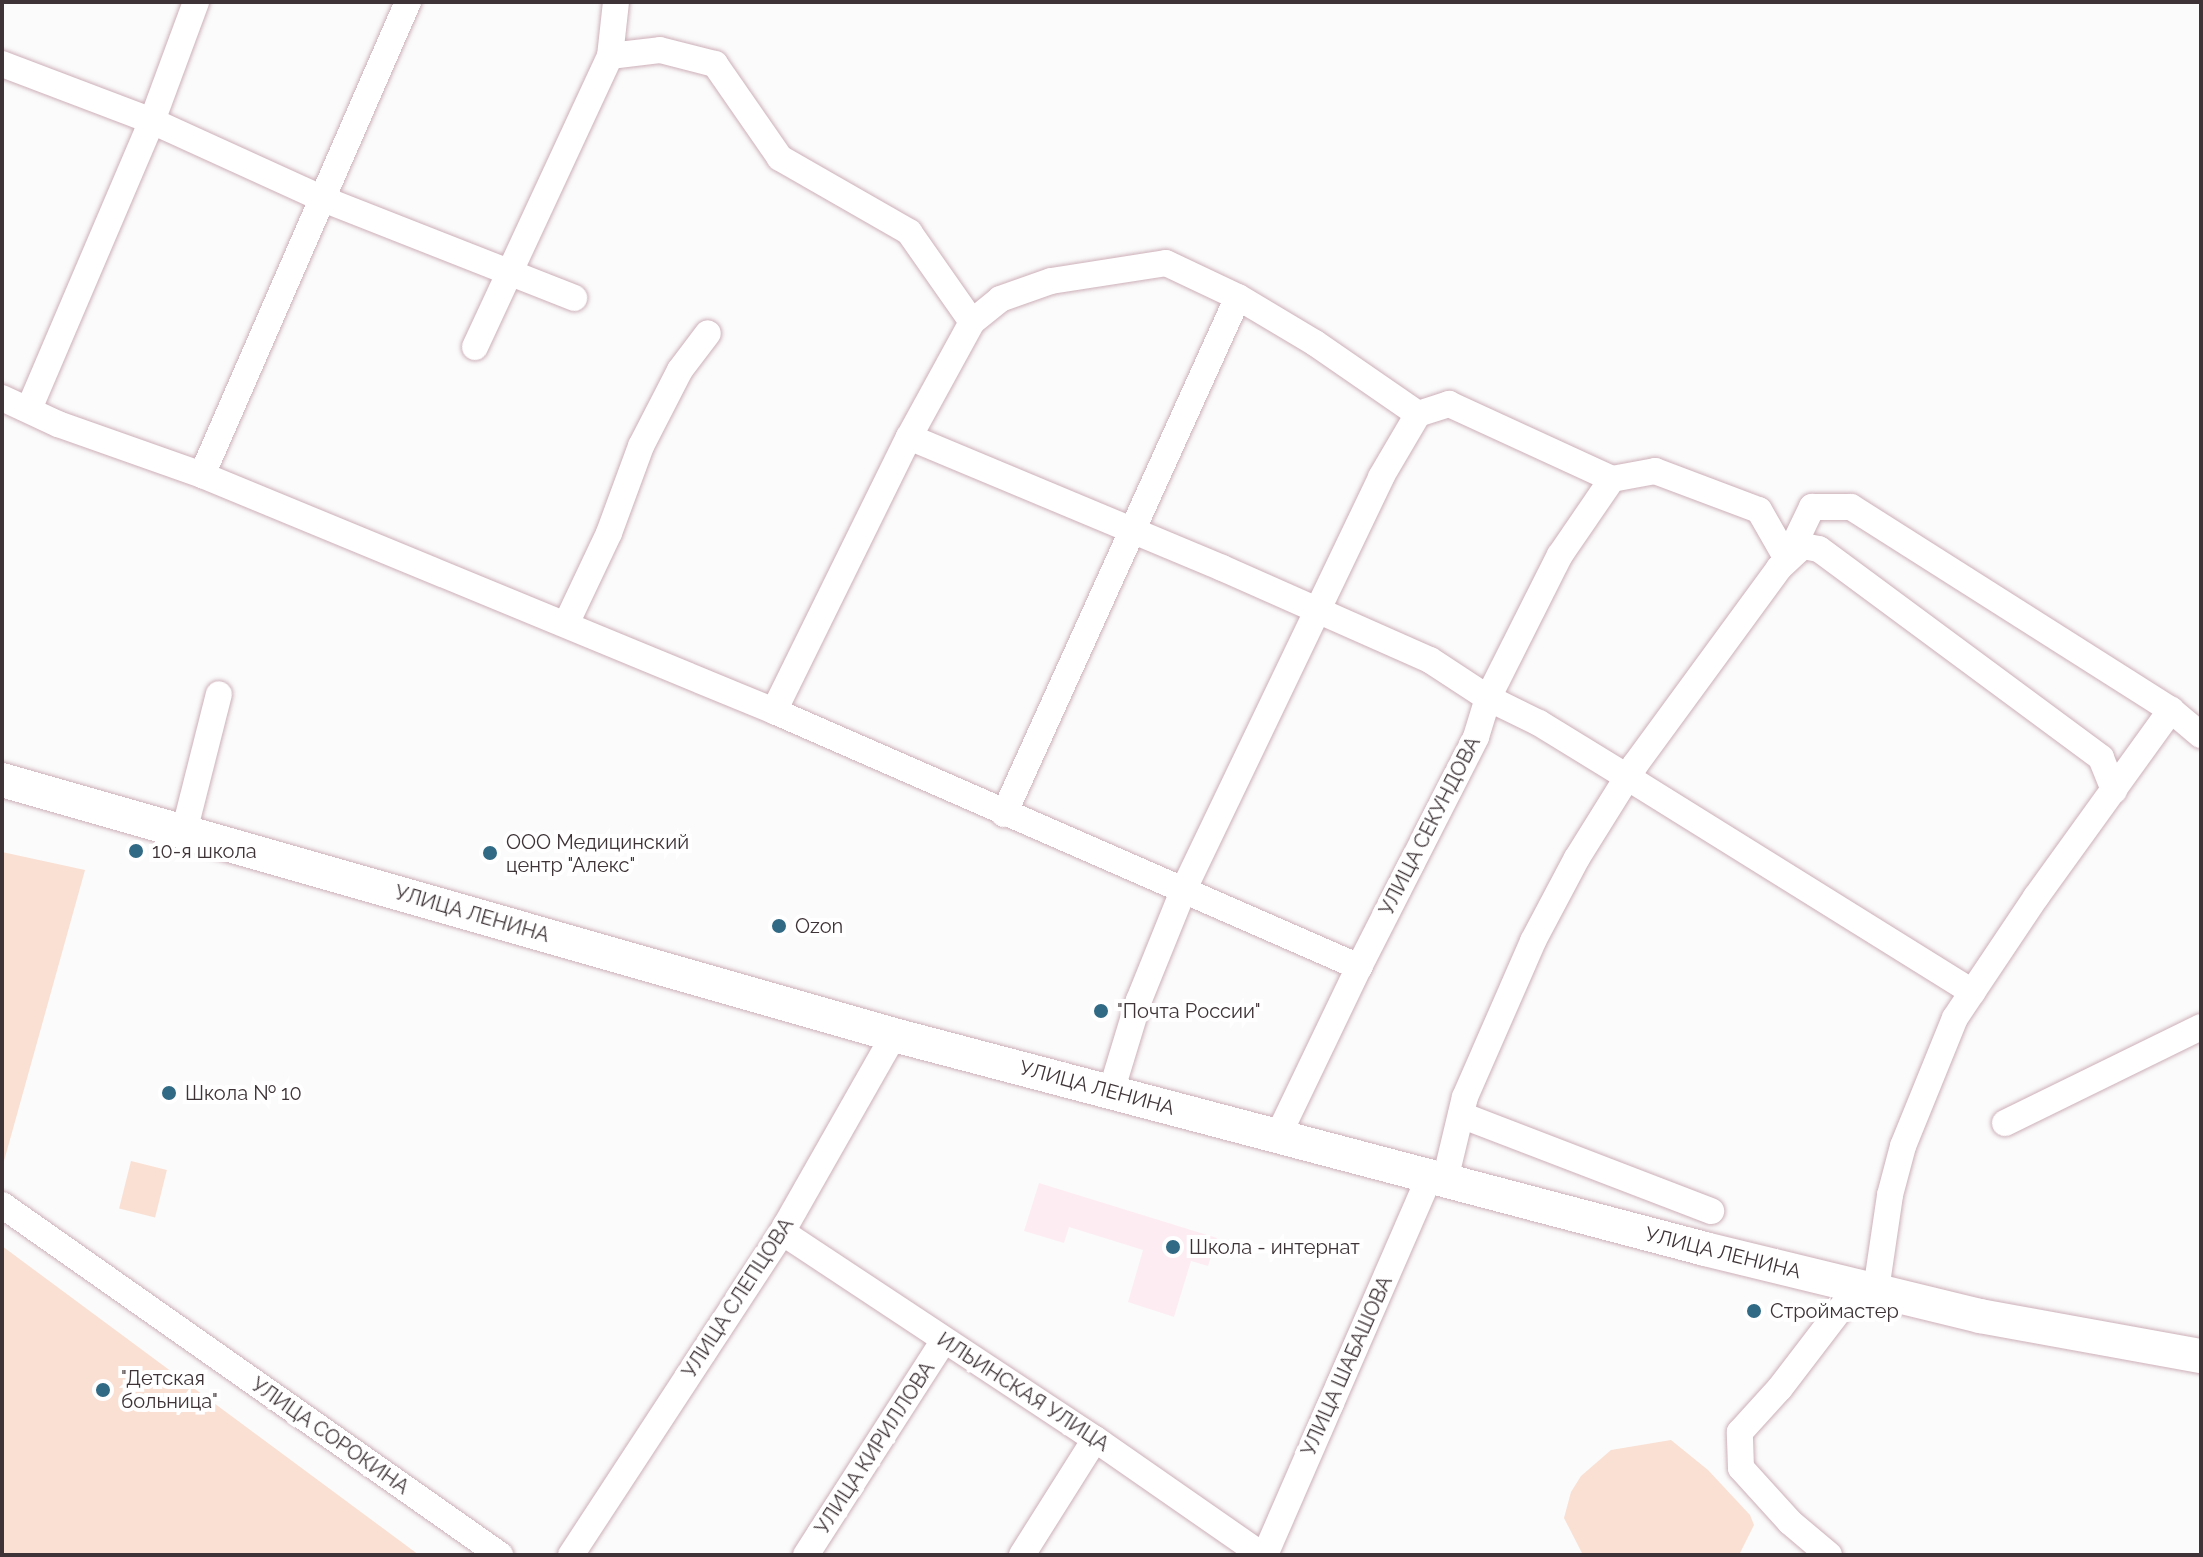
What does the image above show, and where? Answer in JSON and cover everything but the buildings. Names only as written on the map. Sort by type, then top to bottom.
[{"type":"main road","name":"УЛИЦА ЛЕНИНА","points":[[2,780],[894,1035],[1438,1178],[1980,1316],[2201,1356]]},
{"type":"street","points":[[29,409],[152,121],[196,2]]},
{"type":"street","points":[[202,475],[408,2]]},
{"type":"street","points":[[475,347],[610,56],[616,2]]},
{"type":"street","points":[[610,56],[660,50],[715,64],[780,158],[909,232],[972,322]]},
{"type":"street","points":[[2,64],[152,121],[323,199],[574,298]]},
{"type":"street","points":[[774,711],[909,437],[972,322],[1000,299],[1051,281],[1166,263],[1238,297],[1315,343],[1418,414]]},
{"type":"street","points":[[1004,814],[1129,530],[1238,297]]},
{"type":"street","points":[[566,624],[609,533],[641,446],[680,370],[708,333]]},
{"type":"street","points":[[2,398],[58,424],[202,475],[774,711],[1359,967]]},
{"type":"street","points":[[1111,1092],[1139,1000],[1183,891],[1381,477],[1418,414],[1449,404],[1612,479],[1655,471],[1759,510],[1787,559],[1803,546],[1819,549],[2101,758],[2114,790]]},
{"type":"street","points":[[909,437],[1430,660],[1488,698],[1539,723],[1973,992]]},
{"type":"street","name":"УЛИЦА СЕКУНДОВА","points":[[1278,1136],[1359,967],[1476,737],[1488,698],[1560,555],[1612,479]]},
{"type":"street","name":"УЛИЦА ШАБАШОВА","points":[[1264,1555],[1438,1178],[1465,1097],[1533,941],[1577,858],[1627,777],[1787,559],[1812,507],[1851,507],[2171,710]]},
{"type":"street","points":[[184,832],[219,694]]},
{"type":"street","points":[[1829,1555],[1790,1522],[1741,1468],[1740,1432],[1867,1288],[1903,1146],[1955,1018],[2171,710],[2201,735]]},
{"type":"street","points":[[2005,1123],[2201,1027]]},
{"type":"street","name":"УЛИЦА СЛЕПЦОВА","points":[[571,1555],[782,1232],[894,1035]]},
{"type":"street","points":[[1461,1115],[1711,1211]]},
{"type":"street","name":"УЛИЦА СОРОКИНА","points":[[2,1205],[500,1555]]},
{"type":"street","name":"ИЛЬИНСКАЯ УЛИЦА","points":[[782,1232],[1264,1555]]},
{"type":"street","name":"УЛИЦА КИРИЛЛОВА","points":[[806,1555],[944,1340]]},
{"type":"street","points":[[1022,1555],[1095,1439]]},
{"type":"shaded area","points":[[2,852],[85,870],[4,1161],[2,1159]]},
{"type":"shaded area","points":[[131,1161],[167,1170],[155,1217],[119,1209]]},
{"type":"shaded area","name":"Школа - интернат","points":[[1039,1183],[1217,1238],[1208,1266],[1191,1261],[1174,1317],[1128,1302],[1143,1250],[1069,1227],[1064,1243],[1024,1231]]},
{"type":"shaded area","points":[[2,1246],[419,1555],[2,1555]]},
{"type":"shaded area","points":[[1671,1440],[1708,1470],[1750,1515],[1754,1525],[1739,1555],[1583,1555],[1564,1518],[1571,1492],[1581,1476],[1611,1450]]},
{"type":"place","name":"10-я школа","points":[[136,851]]},
{"type":"place","name":"ООО Медицинский центр \"Алекс\"","points":[[490,853]]},
{"type":"place","name":"Ozon","points":[[779,926]]},
{"type":"place","name":"\"Почта России\"","points":[[1101,1011]]},
{"type":"place","name":"Школа № 10","points":[[169,1093]]},
{"type":"place","name":"Школа - интернат","points":[[1173,1247]]},
{"type":"place","name":"Строймастер","points":[[1754,1311]]},
{"type":"place","name":"\"Детская больница\"","points":[[103,1390]]}]
